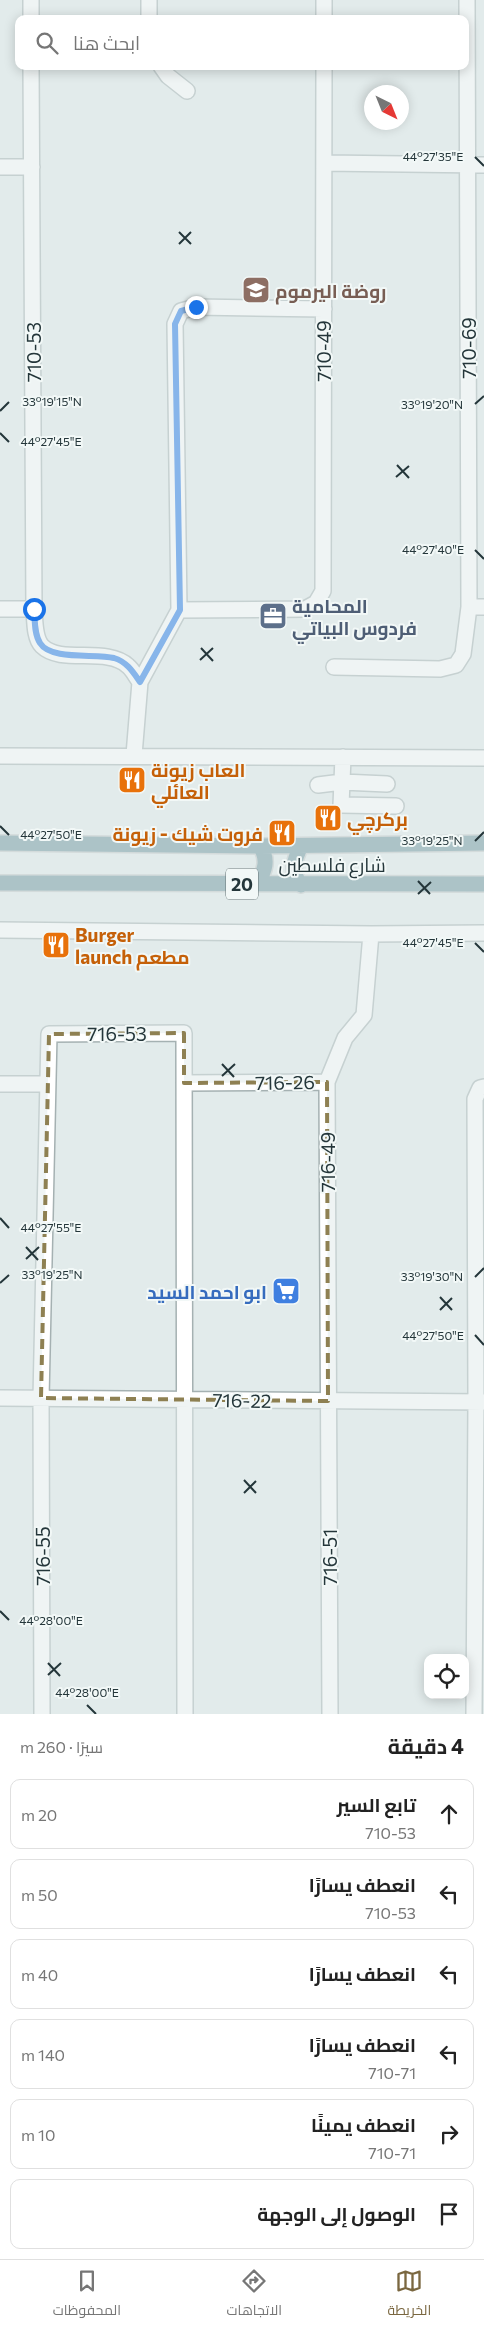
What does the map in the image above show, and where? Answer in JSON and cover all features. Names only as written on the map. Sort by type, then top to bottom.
[{"type":"main road","name":"شارع فلسطين","points":[[0,843],[260,846],[484,843]]},
{"type":"main road","points":[[257,884],[263,875],[266,862],[260,846]]},
{"type":"main road","points":[[301,846],[293,868],[294,877],[301,885]]},
{"type":"main road","name":"شارع فلسطين","points":[[0,883],[484,884]]},
{"type":"street","points":[[31,0],[31,15]]},
{"type":"street","points":[[149,0],[149,15]]},
{"type":"street","points":[[324,0],[324,15]]},
{"type":"street","name":"710-69","points":[[467,0],[467,15]]},
{"type":"street","name":"710-53","points":[[31,70],[34,609],[37,637],[41,646],[51,652],[114,658],[128,665],[140,682]]},
{"type":"street","points":[[164,70],[168,76],[187,91]]},
{"type":"street","name":"710-49","points":[[180,610],[305,609],[316,603],[323,592],[324,70]]},
{"type":"street","name":"710-69","points":[[334,666],[440,669],[456,666],[463,654],[476,607],[467,164],[467,70]]},
{"type":"street","points":[[324,163],[484,165]]},
{"type":"street","points":[[0,167],[32,167]]},
{"type":"street","points":[[134,755],[140,682],[180,610],[175,324],[181,311],[196,307],[324,309]]},
{"type":"street","points":[[0,609],[34,609]]},
{"type":"street","points":[[0,756],[134,755],[484,758]]},
{"type":"street","points":[[343,757],[341,805],[396,806]]},
{"type":"street","points":[[318,784],[342,782],[387,784]]},
{"type":"street","points":[[0,930],[371,934],[484,933]]},
{"type":"street","name":"716-49","points":[[328,1401],[327,1082],[344,1038],[364,1015],[371,934]]},
{"type":"street","name":"716-53","points":[[41,1398],[49,1034],[184,1033],[184,1399]]},
{"type":"street","name":"716-26","points":[[184,1083],[327,1082]]},
{"type":"street","points":[[0,1084],[47,1084]]},
{"type":"street","points":[[474,1714],[480,1402],[475,1099],[482,1088]]},
{"type":"street","name":"716-22","points":[[0,1398],[480,1402]]},
{"type":"street","name":"716-55","points":[[41,1398],[42,1714]]},
{"type":"street","points":[[184,1399],[185,1714]]},
{"type":"street","name":"716-51","points":[[328,1401],[330,1714]]},
{"type":"highlighted area","points":[[184,1033],[184,1083],[327,1082],[328,1401],[41,1398],[49,1034]]},
{"type":"place","name":"روضة اليرموم","points":[[256,290]]},
{"type":"place","name":"المحامية فردوس البياتي","points":[[273,616]]},
{"type":"place","name":"العاب زيونة العائلي","points":[[132,780]]},
{"type":"place","name":"بركرچي","points":[[328,818]]},
{"type":"place","name":"فروت شيك - زيونة","points":[[282,833]]},
{"type":"place","name":"Burger launch مطعم","points":[[56,945]]},
{"type":"place","name":"ابو احمد السيد","points":[[286,1291]]},
{"type":"route","points":[[34,609],[37,637],[41,646],[51,652],[114,658],[128,665],[140,682],[180,610],[175,324],[181,311],[196,307]]}]
